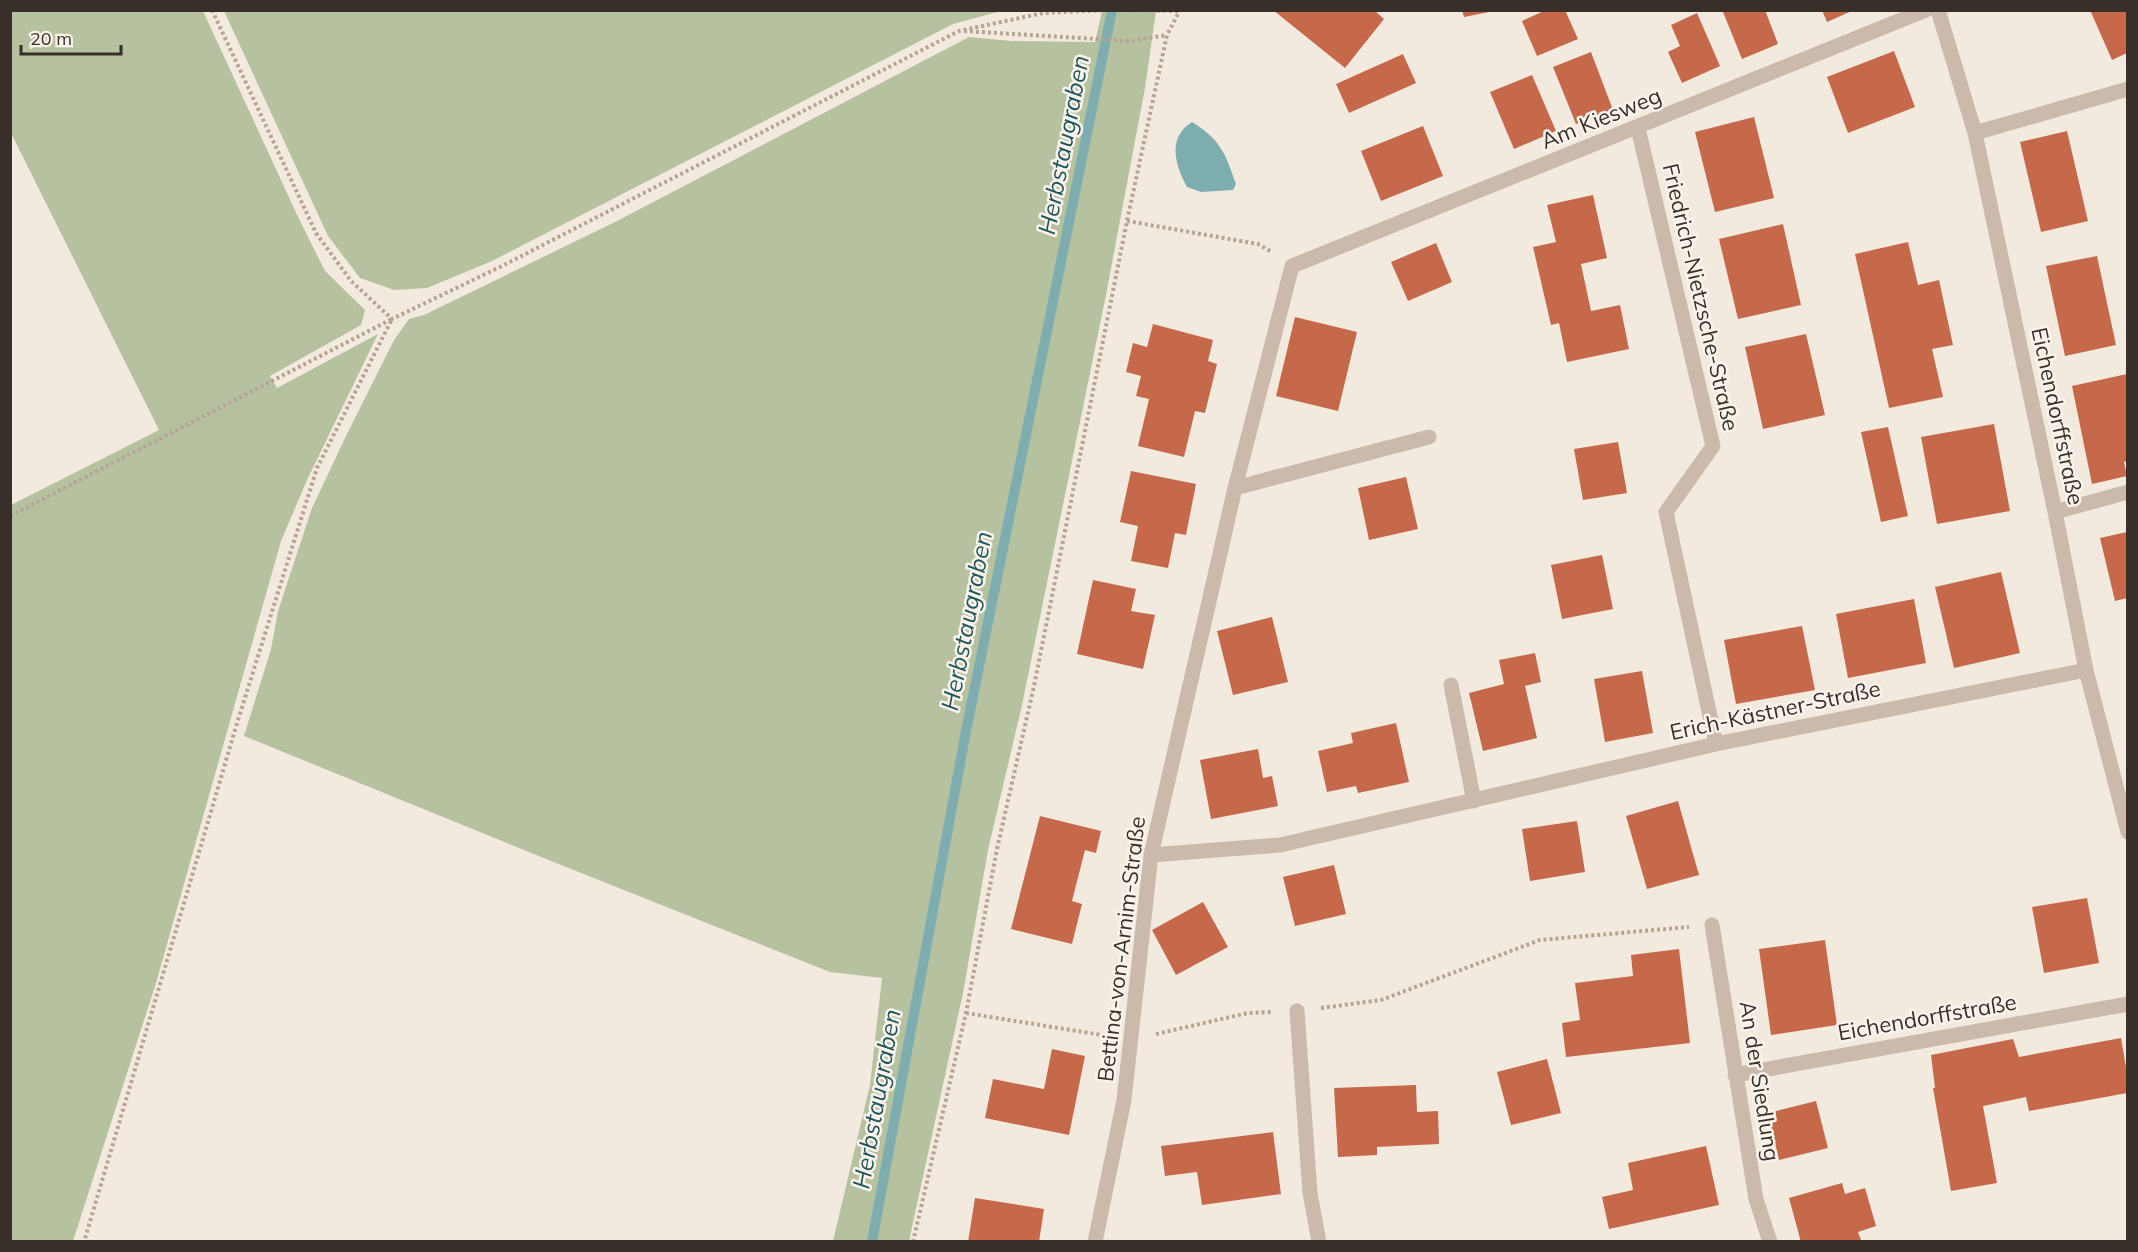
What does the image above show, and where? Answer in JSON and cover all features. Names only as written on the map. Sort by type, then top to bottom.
[{"type":"street","name":"Am Kiesweg","points":[[1292,266],[1926,10]]},
{"type":"street","name":"Eichendorffstraße","points":[[1938,10],[1975,133],[2086,670],[2127,832]]},
{"type":"street","points":[[1975,133],[2127,89]]},
{"type":"street","name":"Friedrich-Nietzsche-Straße","points":[[1638,128],[1713,446],[1666,512],[1716,744]]},
{"type":"street","name":"Bettina-von-Arnim-Straße","points":[[1095,1242],[1124,1100],[1151,855],[1235,488],[1292,266]]},
{"type":"street","points":[[1235,488],[1429,437]]},
{"type":"street","points":[[2055,512],[2127,492]]},
{"type":"street","name":"Erich-Kästner-Straße","points":[[1151,855],[1280,845],[1716,744],[2086,670]]},
{"type":"street","points":[[1451,685],[1474,801]]},
{"type":"street","name":"An der Siedlung","points":[[1712,926],[1756,1198],[1770,1242]]},
{"type":"street","name":"Eichendorffstraße","points":[[1735,1075],[2127,1004]]},
{"type":"street","points":[[1297,1011],[1310,1193],[1319,1242]]},
{"type":"path","points":[[212,10],[316,233],[351,281],[392,320]]},
{"type":"path","points":[[10,516],[959,31],[1043,13],[1113,10],[1180,11],[1167,35],[1127,221],[1036,675],[997,849],[966,1013],[913,1242]]},
{"type":"path","points":[[959,31],[1130,41],[1167,35]]},
{"type":"path","points":[[1127,221],[1258,244],[1292,266]]},
{"type":"path","points":[[84,1242],[238,720],[317,468],[392,320]]},
{"type":"path","points":[[966,1013],[1130,1040],[1248,1012],[1297,1011],[1381,1000],[1540,940],[1712,926]]},
{"type":"green space","points":[[11,10],[203,11],[325,271],[365,310],[361,325],[270,376],[277,388],[378,334],[307,480],[281,541],[156,983],[73,1241],[11,1241],[11,505],[159,430],[11,133]]},
{"type":"green space","points":[[224,11],[1001,11],[953,24],[492,261],[427,288],[394,290],[360,278],[328,236]]},
{"type":"green space","points":[[1102,11],[1156,11],[1145,88],[1106,295],[1022,705],[988,850],[963,993],[909,1241],[833,1241],[870,1085],[882,978],[830,972],[244,736],[271,649],[278,611],[312,508],[394,340],[409,319],[424,315],[615,222],[969,37],[1012,41],[1095,42]]},
{"type":"water","points":[[1192,122],[1210,135],[1221,148],[1236,184],[1233,190],[1201,192],[1187,187],[1179,170],[1176,144],[1184,129]]},
{"type":"building","points":[[1273,10],[1374,10],[1384,19],[1345,68]]},
{"type":"building","points":[[1462,10],[1489,10],[1489,12],[1464,17]]},
{"type":"building","points":[[1546,10],[1565,10],[1578,39],[1537,56],[1522,21]]},
{"type":"building","points":[[1765,10],[1778,44],[1742,59],[1723,12]]},
{"type":"building","points":[[1822,10],[1854,10],[1827,22]]},
{"type":"building","points":[[2090,10],[2127,10],[2127,53],[2112,60]]},
{"type":"building","points":[[1697,13],[1720,66],[1682,83],[1668,52],[1680,46],[1671,25]]},
{"type":"building","points":[[1894,51],[1915,107],[1848,133],[1827,77]]},
{"type":"building","points":[[1591,52],[1613,110],[1576,124],[1553,67]]},
{"type":"building","points":[[1403,54],[1416,83],[1349,113],[1336,84]]},
{"type":"building","points":[[1532,75],[1556,131],[1514,149],[1490,92]]},
{"type":"building","points":[[1754,117],[1774,198],[1715,212],[1695,132]]},
{"type":"building","points":[[1423,126],[1443,176],[1381,201],[1361,151]]},
{"type":"building","points":[[2067,131],[2088,221],[2041,232],[2020,142]]},
{"type":"building","points":[[1593,195],[1607,258],[1581,264],[1591,311],[1620,305],[1629,349],[1567,362],[1559,323],[1551,325],[1533,247],[1556,242],[1547,205]]},
{"type":"building","points":[[1783,224],[1801,305],[1738,319],[1719,239]]},
{"type":"building","points":[[1908,242],[1918,285],[1939,280],[1953,345],[1932,349],[1943,397],[1889,408],[1855,254]]},
{"type":"building","points":[[1436,243],[1452,282],[1408,301],[1391,262]]},
{"type":"building","points":[[2097,256],[2116,345],[2065,356],[2046,266]]},
{"type":"building","points":[[1295,317],[1357,332],[1338,411],[1276,396]]},
{"type":"building","points":[[1153,324],[1213,340],[1208,361],[1217,364],[1205,413],[1195,411],[1184,457],[1138,446],[1149,399],[1136,396],[1141,376],[1126,372],[1133,343],[1147,347]]},
{"type":"building","points":[[1806,334],[1825,415],[1763,429],[1745,347]]},
{"type":"building","points":[[2127,374],[2127,461],[2124,462],[2127,476],[2092,484],[2072,386]]},
{"type":"building","points":[[1994,424],[2010,511],[1937,524],[1921,437]]},
{"type":"building","points":[[1888,427],[1908,516],[1881,522],[1861,432]]},
{"type":"building","points":[[1618,442],[1627,493],[1583,500],[1574,449]]},
{"type":"building","points":[[1131,471],[1196,484],[1186,535],[1175,533],[1168,568],[1131,561],[1138,526],[1120,522]]},
{"type":"building","points":[[1406,477],[1418,529],[1369,540],[1358,488]]},
{"type":"building","points":[[2127,532],[2127,598],[2115,601],[2100,538]]},
{"type":"building","points":[[1602,555],[1613,609],[1562,619],[1551,565]]},
{"type":"building","points":[[2001,572],[2020,653],[1954,668],[1935,587]]},
{"type":"building","points":[[1093,580],[1136,589],[1131,611],[1155,615],[1143,669],[1077,654]]},
{"type":"building","points":[[1914,599],[1926,663],[1848,678],[1836,614]]},
{"type":"building","points":[[1272,617],[1288,682],[1233,695],[1217,631]]},
{"type":"building","points":[[1802,626],[1815,690],[1736,704],[1724,640]]},
{"type":"building","points":[[1535,653],[1541,682],[1525,686],[1537,738],[1483,751],[1469,693],[1504,684],[1499,660]]},
{"type":"building","points":[[1642,671],[1653,733],[1605,742],[1594,679]]},
{"type":"building","points":[[1396,723],[1409,782],[1358,793],[1356,786],[1327,792],[1318,751],[1353,743],[1351,733]]},
{"type":"building","points":[[1258,749],[1263,778],[1272,776],[1278,806],[1211,819],[1200,760]]},
{"type":"building","points":[[1678,801],[1699,875],[1647,889],[1626,816]]},
{"type":"building","points":[[1040,816],[1101,831],[1096,853],[1085,850],[1072,901],[1082,904],[1072,944],[1011,929]]},
{"type":"building","points":[[1577,821],[1585,872],[1530,881],[1522,829]]},
{"type":"building","points":[[1334,865],[1346,914],[1295,926],[1283,877]]},
{"type":"building","points":[[2087,898],[2099,963],[2044,973],[2032,907]]},
{"type":"building","points":[[1203,902],[1228,947],[1176,975],[1152,930]]},
{"type":"building","points":[[1825,940],[1837,1025],[1771,1035],[1759,949]]},
{"type":"building","points":[[1679,949],[1690,1043],[1566,1057],[1562,1023],[1580,1020],[1575,983],[1633,976],[1631,955]]},
{"type":"building","points":[[2121,1038],[2127,1073],[2127,1093],[2029,1111],[2026,1097],[1983,1106],[1997,1183],[1951,1191],[1933,1088],[1935,1088],[1931,1055],[2013,1039],[2019,1057]]},
{"type":"building","points":[[1052,1049],[1085,1056],[1069,1135],[985,1118],[993,1079],[1044,1089]]},
{"type":"building","points":[[1547,1059],[1561,1113],[1511,1125],[1497,1072]]},
{"type":"building","points":[[1416,1085],[1417,1112],[1438,1111],[1439,1144],[1377,1147],[1377,1155],[1338,1157],[1334,1088]]},
{"type":"building","points":[[1816,1101],[1828,1148],[1779,1160],[1768,1113]]},
{"type":"building","points":[[1273,1132],[1281,1194],[1202,1205],[1197,1172],[1165,1176],[1161,1146]]},
{"type":"building","points":[[1706,1146],[1719,1205],[1609,1229],[1602,1197],[1633,1190],[1628,1163]]},
{"type":"building","points":[[1842,1183],[1845,1194],[1865,1188],[1876,1226],[1858,1232],[1861,1240],[1857,1242],[1801,1242],[1789,1198]]},
{"type":"building","points":[[975,1198],[1044,1209],[1039,1242],[968,1242]]},
{"type":"waterway","name":"Herbstaugraben","points":[[872,1242],[966,731],[1112,10]]}]
